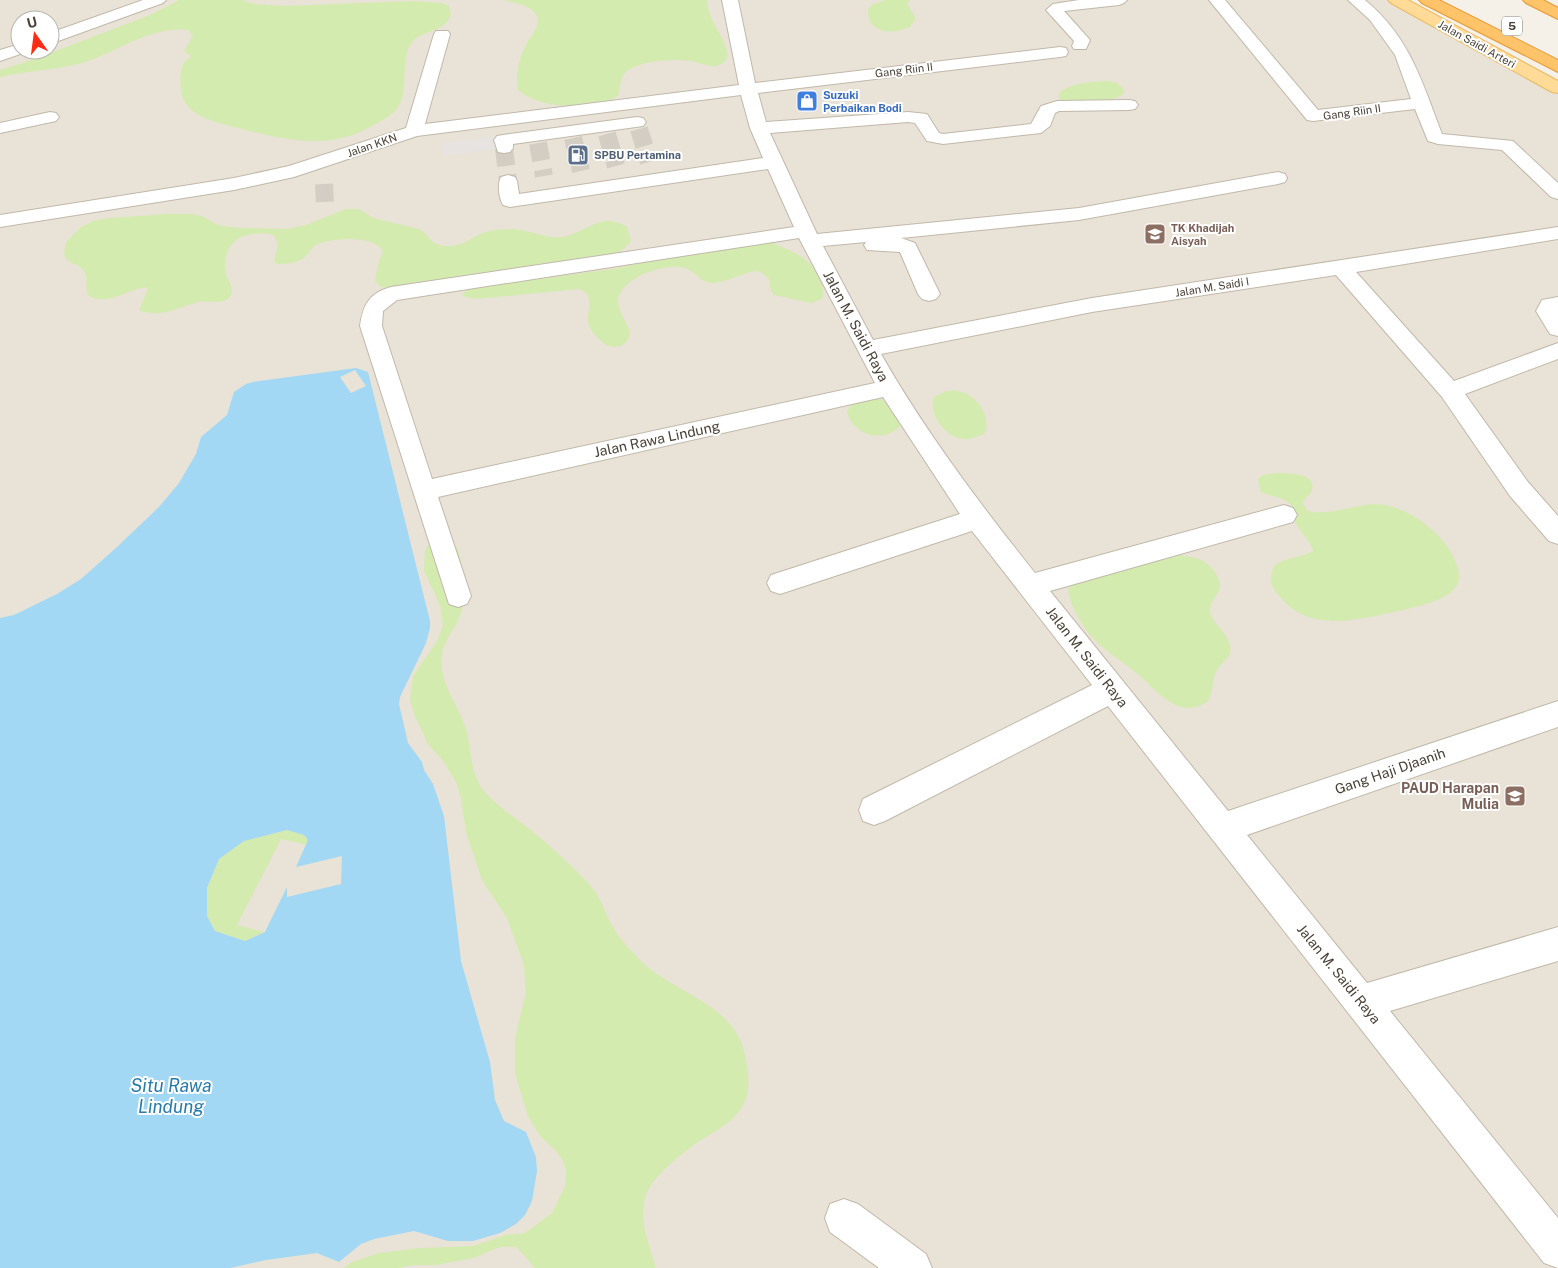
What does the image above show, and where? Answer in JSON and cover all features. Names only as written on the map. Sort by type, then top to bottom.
[{"type":"highway","points":[[1426,0],[1558,67]]},
{"type":"highway","name":"5","points":[[1531,0],[1558,14]]},
{"type":"highway","name":"5","points":[[1517,28],[1558,52]]},
{"type":"main road","name":"Jalan Saidi Arteri","points":[[1396,0],[1558,88]]},
{"type":"street","points":[[60,35],[158,0]]},
{"type":"street","name":"Jalan M. Saidi Raya","points":[[733,0],[748,88],[759,128],[810,239],[889,388],[977,518],[1558,1249]]},
{"type":"street","points":[[1080,46],[1082,40],[1054,10],[1119,0]]},
{"type":"street","name":"Gang Riin II","points":[[1217,0],[1313,116],[1421,103]]},
{"type":"street","points":[[1356,0],[1376,17],[1403,56],[1434,137],[1438,139],[1507,145],[1558,193]]},
{"type":"street","points":[[414,131],[442,34]]},
{"type":"street","name":"Gang Riin II","points":[[748,88],[1060,52]]},
{"type":"street","name":"Jalan KKN","points":[[0,221],[234,184],[294,172],[324,169],[414,131],[748,88]]},
{"type":"street","points":[[504,144],[638,126],[631,103]]},
{"type":"street","points":[[759,128],[908,116],[921,118],[933,137],[944,139],[1035,129],[1041,126],[1047,110],[1057,106],[1129,105]]},
{"type":"street","points":[[0,128],[50,117]]},
{"type":"street","points":[[508,181],[510,201],[548,195],[583,180],[652,170],[775,162]]},
{"type":"street","points":[[544,176],[548,195]]},
{"type":"street","points":[[458,596],[371,326],[372,308],[391,294],[810,239],[1079,214],[1278,178]]},
{"type":"street","name":"Jalan M. Saidi I","points":[[867,349],[1092,305],[1558,233]]},
{"type":"street","points":[[810,239],[904,245],[908,248],[929,294]]},
{"type":"street","points":[[1341,268],[1450,391],[1519,489],[1558,534]]},
{"type":"street","points":[[1558,304],[1550,305],[1547,311],[1558,329]]},
{"type":"street","points":[[1450,391],[1558,351]]},
{"type":"street","name":"Jalan Rawa Lindung","points":[[425,490],[889,388]]},
{"type":"street","points":[[1030,585],[1284,514]]},
{"type":"street","points":[[780,583],[977,518]]},
{"type":"street","points":[[874,810],[1113,689]]},
{"type":"street","name":"Gang Haji Djaanih","points":[[1222,828],[1558,714]]},
{"type":"street","points":[[1361,1002],[1558,944]]},
{"type":"street","points":[[844,1218],[912,1268]]},
{"type":"shaded area","points":[[0,0],[1408,0],[1558,83],[1558,1268],[0,1268]]},
{"type":"shaded area","points":[[503,135],[504,148],[443,156],[441,143]]},
{"type":"green space","points":[[179,0],[241,0],[255,4],[284,6],[414,1],[442,3],[449,6],[451,15],[442,26],[419,36],[410,45],[407,53],[404,89],[400,105],[395,111],[370,127],[353,135],[337,139],[319,141],[268,135],[222,124],[190,109],[184,100],[180,85],[183,64],[191,56],[184,51],[193,36],[188,30],[160,32],[146,36],[79,64],[0,77],[0,70],[32,60],[60,60],[60,49],[150,15]]},
{"type":"green space","points":[[503,0],[707,0],[711,16],[725,45],[727,57],[723,63],[716,66],[675,60],[655,61],[636,66],[624,74],[618,96],[595,104],[567,106],[539,101],[528,97],[518,90],[517,84],[517,71],[520,59],[537,26],[537,15],[529,8]]},
{"type":"green space","points":[[886,0],[910,0],[907,4],[916,18],[910,27],[896,31],[876,28],[869,17],[868,9],[873,4]]},
{"type":"green space","points":[[1102,81],[1117,83],[1122,87],[1124,93],[1111,100],[1103,101],[1064,101],[1059,99],[1059,93],[1068,87]]},
{"type":"green space","points":[[346,209],[359,209],[373,218],[419,229],[432,241],[443,246],[457,245],[483,233],[502,229],[517,229],[547,236],[562,237],[593,224],[609,221],[618,222],[627,227],[631,241],[625,248],[615,254],[393,289],[381,287],[375,281],[379,260],[383,253],[379,247],[372,243],[354,239],[334,240],[318,244],[300,260],[277,264],[274,261],[278,245],[274,235],[263,233],[251,234],[234,242],[226,256],[225,268],[232,289],[229,298],[221,302],[199,302],[162,313],[139,310],[148,289],[145,287],[108,299],[93,298],[87,294],[85,273],[81,267],[68,260],[64,254],[66,242],[81,227],[93,221],[109,218],[191,214],[202,216],[218,225],[238,228],[287,229],[306,225]]},
{"type":"green space","points":[[770,242],[805,259],[815,271],[822,285],[822,299],[811,303],[774,295],[771,291],[769,279],[761,272],[756,271],[711,283],[703,281],[692,271],[685,268],[667,267],[635,279],[626,285],[620,293],[618,305],[630,334],[625,344],[616,347],[608,346],[598,339],[593,332],[588,321],[589,298],[584,291],[579,289],[476,299],[462,296],[467,289],[612,269],[701,251],[727,250],[751,244]]},
{"type":"green space","points":[[946,391],[968,394],[978,403],[985,414],[987,427],[985,433],[972,438],[962,439],[952,436],[942,427],[935,416],[933,403],[934,397]]},
{"type":"green space","points":[[879,398],[889,405],[902,424],[888,434],[879,436],[863,432],[856,427],[847,412],[852,403]]},
{"type":"green space","points":[[1277,473],[1300,475],[1310,480],[1313,484],[1312,490],[1303,503],[1307,510],[1312,512],[1329,512],[1375,504],[1397,508],[1408,513],[1429,527],[1446,545],[1452,554],[1459,572],[1458,583],[1454,589],[1440,599],[1353,620],[1322,620],[1308,617],[1295,610],[1274,589],[1271,581],[1272,571],[1275,565],[1281,562],[1313,551],[1297,525],[1294,518],[1294,509],[1291,505],[1282,499],[1260,491],[1258,479],[1263,475]]},
{"type":"green space","points":[[437,541],[457,547],[464,577],[463,607],[460,617],[444,647],[442,664],[445,682],[465,726],[474,772],[481,787],[497,804],[554,849],[588,883],[600,900],[617,934],[641,961],[670,982],[702,1001],[729,1023],[739,1038],[745,1055],[748,1090],[741,1108],[727,1124],[674,1160],[654,1180],[646,1194],[643,1206],[644,1224],[656,1268],[535,1268],[517,1247],[500,1247],[473,1258],[437,1265],[414,1265],[397,1268],[343,1268],[352,1262],[379,1253],[420,1248],[473,1246],[506,1235],[525,1233],[552,1213],[565,1186],[566,1172],[563,1161],[556,1151],[540,1136],[528,1116],[515,1074],[515,1038],[526,992],[524,965],[507,918],[482,880],[466,833],[461,798],[456,782],[443,761],[428,744],[414,714],[410,699],[413,676],[437,641],[443,626],[440,605],[424,571],[425,551],[428,545]]},
{"type":"green space","points":[[1171,555],[1201,560],[1215,572],[1220,586],[1211,604],[1210,611],[1213,619],[1226,636],[1231,651],[1216,672],[1208,701],[1188,708],[1179,706],[1162,697],[1131,668],[1097,643],[1083,626],[1070,600],[1068,590],[1072,584]]},
{"type":"green space","points":[[287,830],[304,835],[309,840],[308,845],[281,839],[237,925],[264,932],[245,941],[215,931],[207,916],[207,888],[219,859],[244,841]]},
{"type":"water","name":"Situ Rawa Lindung","points":[[356,368],[368,372],[430,621],[426,643],[400,697],[399,704],[408,743],[422,762],[424,770],[433,784],[444,816],[461,961],[490,1062],[495,1100],[504,1121],[526,1132],[536,1157],[537,1171],[532,1201],[525,1215],[516,1224],[500,1233],[473,1241],[448,1241],[414,1231],[374,1239],[361,1244],[339,1262],[317,1253],[266,1260],[230,1268],[0,1268],[0,618],[14,615],[57,594],[81,579],[117,547],[159,507],[179,483],[196,454],[201,437],[227,415],[234,392],[253,382]],"holes":[[[355,370],[366,386],[351,393],[340,377]],[[287,830],[304,835],[308,840],[296,867],[342,856],[341,884],[287,897],[287,887],[265,932],[245,941],[215,931],[207,916],[207,888],[219,859],[244,841]]]},
{"type":"tunnel","points":[[639,129],[649,162]]},
{"type":"tunnel","points":[[607,134],[616,166]]},
{"type":"tunnel","points":[[573,138],[581,171]]},
{"type":"tunnel","points":[[538,143],[544,176]]},
{"type":"tunnel","points":[[504,148],[508,181]]},
{"type":"tunnel","points":[[324,184],[325,203]]},
{"type":"place","name":"Suzuki Perbaikan Bodi","points":[[807,101]]},
{"type":"place","name":"SPBU Pertamina","points":[[578,155]]},
{"type":"place","name":"TK Khadijah Aisyah","points":[[1155,234]]},
{"type":"place","name":"PAUD Harapan Mulia","points":[[1515,796]]}]
